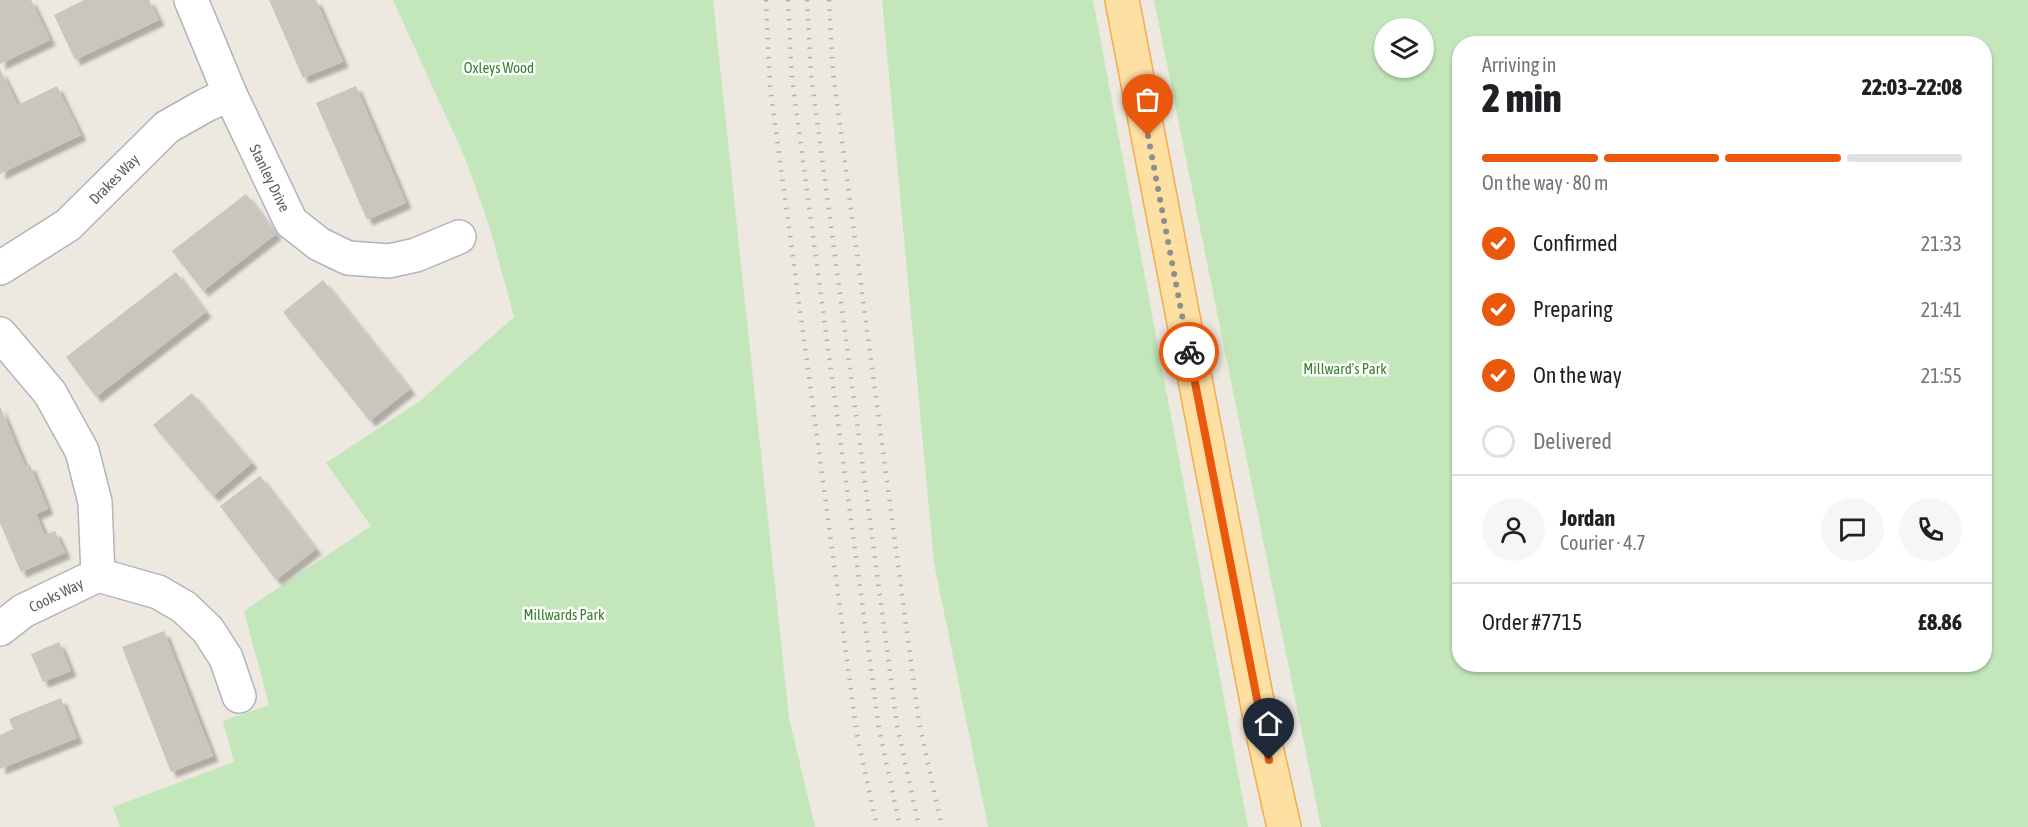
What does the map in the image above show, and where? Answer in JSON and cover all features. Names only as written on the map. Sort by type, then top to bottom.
[{"type":"main road","points":[[1122,0],[1264,738],[1284,827]]},
{"type":"street","name":"Stanley Drive","points":[[191,0],[230,94],[291,222],[319,244],[348,258],[388,261],[416,255],[459,237]]},
{"type":"street","name":"Drakes Way","points":[[0,268],[68,225],[167,127],[230,94]]},
{"type":"street","points":[[0,334],[51,393],[82,451],[95,502],[98,575]]},
{"type":"street","name":"Cooks Way","points":[[0,629],[23,611],[98,575],[158,592],[184,607],[208,630],[226,658],[239,696]]},
{"type":"green space","name":"Millwards Park","points":[[393,0],[713,0],[789,718],[815,827],[120,827],[113,807],[234,762],[223,721],[269,705],[244,611],[371,526],[326,463],[420,401],[514,317],[489,225],[465,158]]},
{"type":"green space","points":[[882,0],[1093,0],[1248,827],[988,827],[934,563]]},
{"type":"green space","name":"Millward's Park","points":[[1154,0],[2028,0],[2028,827],[1321,827]]},
{"type":"building","points":[[0,0],[31,0],[50,40],[0,64]]},
{"type":"building","points":[[84,0],[149,0],[159,20],[75,60],[54,15]]},
{"type":"building","points":[[269,0],[316,0],[343,62],[303,78]]},
{"type":"building","points":[[0,69],[18,105],[57,86],[81,135],[0,174]]},
{"type":"building","points":[[356,86],[406,203],[367,220],[316,103]]},
{"type":"building","points":[[246,194],[276,234],[203,291],[172,251]]},
{"type":"building","points":[[176,272],[206,312],[96,397],[66,357]]},
{"type":"building","points":[[323,280],[410,389],[370,421],[283,312]]},
{"type":"building","points":[[192,393],[252,463],[213,496],[153,425]]},
{"type":"building","points":[[0,406],[25,466],[30,465],[48,509],[36,514],[45,535],[55,531],[65,553],[21,572],[0,523]]},
{"type":"building","points":[[260,476],[316,549],[276,580],[220,506]]},
{"type":"building","points":[[164,631],[213,756],[171,772],[122,647]]},
{"type":"building","points":[[59,642],[71,671],[43,682],[31,654]]},
{"type":"building","points":[[61,698],[77,738],[0,769],[0,735],[13,729],[9,719]]},
{"type":"railway","points":[[766,0],[770,86],[857,735],[877,827]]},
{"type":"railway","points":[[788,0],[792,79],[879,729],[900,827]]},
{"type":"railway","points":[[807,0],[811,75],[897,725],[919,827]]},
{"type":"railway","points":[[829,0],[833,73],[919,723],[942,827]]},
{"type":"way so far","points":[[1148,136],[1189,352]]},
{"type":"route","points":[[1189,352],[1269,760]]},
{"type":"park label","name":"Oxleys Wood","points":[[499,67]]}]
